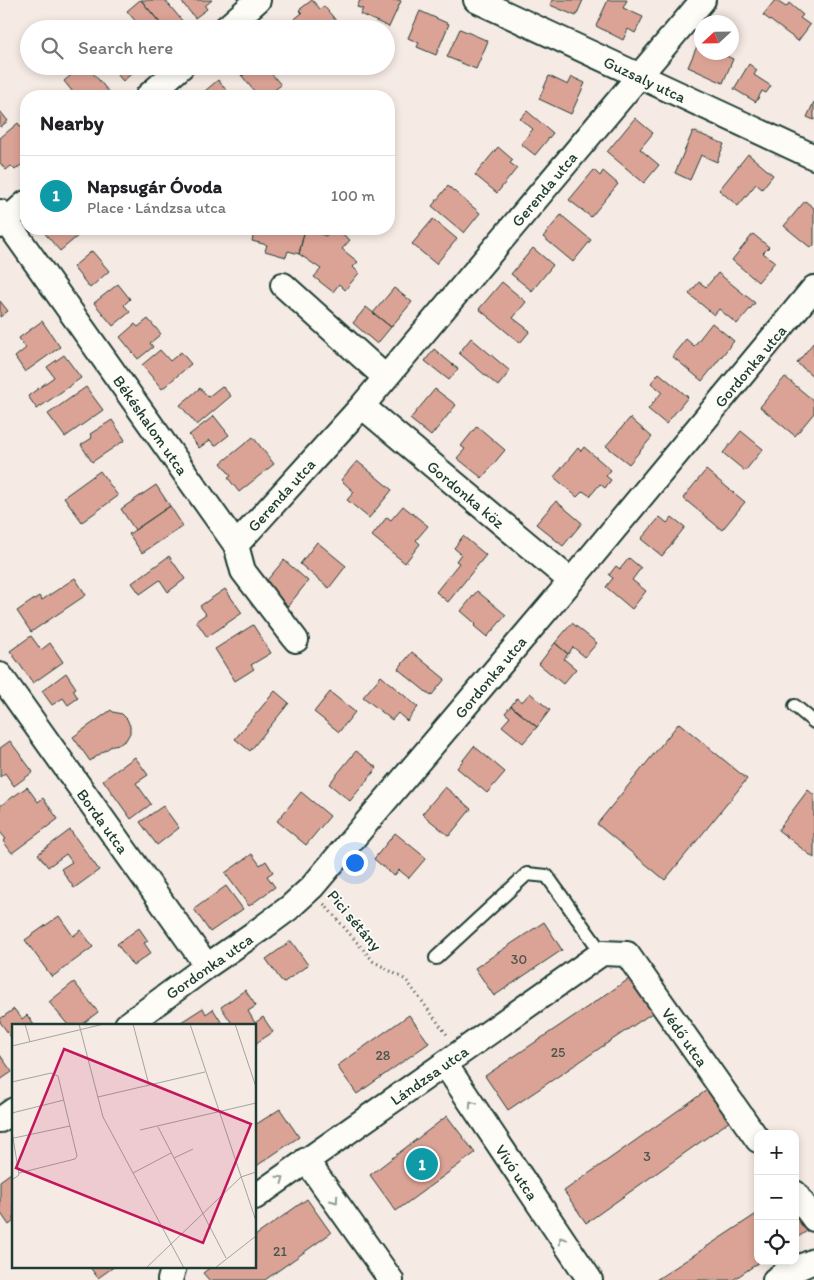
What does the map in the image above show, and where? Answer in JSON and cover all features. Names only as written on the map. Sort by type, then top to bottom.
[{"type":"street","points":[[235,20],[258,0]]},
{"type":"street","name":"Guzsaly utca","points":[[476,0],[639,77],[814,156]]},
{"type":"street","name":"Gerenda utca","points":[[236,545],[362,406],[703,0]]},
{"type":"street","points":[[155,90],[172,75]]},
{"type":"street","points":[[2,219],[20,207]]},
{"type":"street","name":"Békéshalom utca","points":[[2,219],[236,545],[243,571],[296,640]]},
{"type":"street","points":[[283,285],[385,377]]},
{"type":"street","name":"Gordonka utca","points":[[129,1024],[262,928],[312,887],[571,582],[814,288]]},
{"type":"street","name":"Gordonka köz","points":[[362,406],[571,582]]},
{"type":"street","name":"Borda utca","points":[[0,675],[8,703],[207,966]]},
{"type":"street","name":"Lándzsa utca","points":[[256,1195],[602,953]]},
{"type":"street","name":"Védő utca","points":[[602,953],[627,954],[754,1134]]},
{"type":"street","name":"Vívó utca","points":[[453,1058],[590,1280]]},
{"type":"street","points":[[0,1120],[12,1111]]},
{"type":"street","points":[[306,1160],[391,1280]]},
{"type":"street","points":[[799,1198],[814,1219]]},
{"type":"street","points":[[775,1280],[814,1261]]},
{"type":"lane","points":[[795,706],[814,722]]},
{"type":"lane","points":[[436,958],[527,874],[547,876],[602,953]]},
{"type":"path","name":"Pici sétány","points":[[312,887],[373,961],[406,980],[453,1058]]},
{"type":"building","points":[[141,0],[158,20],[134,20],[127,11]]},
{"type":"building","points":[[141,0],[165,0],[182,20],[158,20]]},
{"type":"building","points":[[180,0],[212,0],[205,6],[207,9],[195,18]]},
{"type":"building","points":[[312,0],[320,9],[324,6],[335,20],[293,20],[302,13],[299,10]]},
{"type":"building","points":[[360,0],[401,1],[392,20],[373,20],[360,14],[363,9],[357,7]]},
{"type":"building","points":[[552,0],[583,0],[576,16],[550,5]]},
{"type":"building","points":[[608,0],[627,0],[623,8],[643,17],[635,33],[628,29],[623,40],[596,26]]},
{"type":"building","points":[[775,0],[786,7],[789,3],[803,15],[800,18],[810,25],[798,41],[763,15]]},
{"type":"building","points":[[420,11],[449,24],[436,55],[417,47],[419,43],[408,38]]},
{"type":"building","points":[[460,29],[488,41],[476,69],[447,57]]},
{"type":"building","points":[[694,53],[694,60],[733,60],[723,83],[688,67]]},
{"type":"building","points":[[749,64],[757,70],[754,75],[771,86],[766,93],[762,91],[756,102],[734,89]]},
{"type":"building","points":[[71,75],[95,75],[107,90],[71,90],[64,81]]},
{"type":"building","points":[[118,75],[130,75],[123,81]]},
{"type":"building","points":[[273,75],[281,85],[275,90],[253,90],[242,76]]},
{"type":"building","points":[[549,76],[568,85],[572,77],[585,83],[571,114],[539,99]]},
{"type":"building","points":[[218,80],[226,90],[206,90]]},
{"type":"building","points":[[814,102],[814,120],[807,117]]},
{"type":"building","points":[[0,111],[8,121],[0,127]]},
{"type":"building","points":[[527,111],[553,133],[535,155],[521,144],[533,129],[520,119]]},
{"type":"building","points":[[635,118],[653,133],[640,149],[659,165],[644,183],[607,152]]},
{"type":"building","points":[[18,123],[20,126],[20,166],[15,170],[11,166],[6,170],[0,163],[0,138]]},
{"type":"building","points":[[693,131],[724,144],[717,162],[701,155],[690,180],[675,173]]},
{"type":"building","points":[[498,147],[513,160],[510,163],[517,168],[497,193],[475,175]]},
{"type":"building","points":[[748,154],[773,175],[762,189],[756,184],[738,206],[719,190]]},
{"type":"building","points":[[594,170],[600,176],[603,171],[618,184],[591,217],[569,200]]},
{"type":"building","points":[[448,186],[480,213],[464,233],[432,206]]},
{"type":"building","points":[[805,201],[814,208],[814,245],[811,248],[784,226]]},
{"type":"building","points":[[561,215],[591,240],[573,262],[543,237]]},
{"type":"building","points":[[433,219],[457,239],[436,264],[412,244]]},
{"type":"building","points":[[753,234],[769,247],[763,253],[775,262],[758,282],[732,260]]},
{"type":"building","points":[[46,235],[79,235],[60,251]]},
{"type":"building","points":[[254,235],[304,235],[299,254],[288,251],[286,257],[265,251],[267,245],[252,241]]},
{"type":"building","points":[[304,235],[344,235],[350,240],[342,249],[358,262],[353,267],[359,273],[345,290],[339,284],[333,292],[314,277],[321,269],[299,254]]},
{"type":"building","points":[[533,248],[553,265],[532,291],[511,274]]},
{"type":"building","points":[[92,251],[109,271],[90,288],[73,267]]},
{"type":"building","points":[[718,273],[755,303],[737,324],[719,309],[714,315],[689,294],[699,282],[706,287]]},
{"type":"building","points":[[502,282],[526,302],[513,318],[530,331],[520,343],[479,309]]},
{"type":"building","points":[[118,284],[130,299],[124,305],[130,312],[113,326],[94,303]]},
{"type":"building","points":[[394,288],[412,302],[391,327],[373,313]]},
{"type":"building","points":[[0,301],[8,311],[0,317]]},
{"type":"building","points":[[366,307],[391,327],[377,344],[353,323]]},
{"type":"building","points":[[148,319],[161,334],[150,343],[153,347],[138,359],[120,337],[135,324],[138,327]]},
{"type":"building","points":[[42,321],[60,347],[25,372],[15,357],[26,348],[19,338]]},
{"type":"building","points":[[712,323],[734,341],[702,381],[672,356],[686,339],[694,346]]},
{"type":"building","points":[[471,338],[510,371],[498,386],[459,353]]},
{"type":"building","points":[[814,342],[814,377],[797,363]]},
{"type":"building","points":[[434,349],[458,369],[449,380],[425,361]]},
{"type":"building","points":[[160,350],[170,361],[181,352],[191,364],[162,389],[142,365]]},
{"type":"building","points":[[64,355],[81,378],[37,409],[28,396],[54,377],[47,367]]},
{"type":"building","points":[[659,373],[688,397],[666,424],[648,409],[662,392],[651,383]]},
{"type":"building","points":[[785,377],[814,401],[814,413],[795,436],[760,407]]},
{"type":"building","points":[[222,386],[231,396],[197,425],[180,405],[200,388],[208,397]]},
{"type":"building","points":[[86,387],[103,410],[65,437],[48,414]]},
{"type":"building","points":[[435,389],[456,405],[431,436],[410,419]]},
{"type":"building","points":[[214,416],[229,435],[215,446],[210,440],[199,448],[189,435]]},
{"type":"building","points":[[630,418],[652,437],[629,464],[606,446]]},
{"type":"building","points":[[112,420],[125,440],[92,462],[81,445],[92,438],[90,434]]},
{"type":"building","points":[[477,426],[505,450],[482,478],[457,458],[465,449],[461,446]]},
{"type":"building","points":[[741,431],[763,449],[745,471],[723,453]]},
{"type":"building","points":[[253,437],[274,464],[239,492],[228,478],[231,476],[221,463]]},
{"type":"building","points":[[584,447],[611,470],[606,476],[611,480],[605,488],[600,484],[590,496],[583,491],[577,497],[554,477],[578,448],[581,451]]},
{"type":"building","points":[[357,461],[392,490],[369,518],[347,500],[354,492],[341,480]]},
{"type":"building","points":[[706,470],[745,502],[722,530],[683,498]]},
{"type":"building","points":[[100,471],[118,496],[82,522],[64,497]]},
{"type":"building","points":[[156,485],[170,506],[135,530],[121,509]]},
{"type":"building","points":[[556,501],[582,523],[563,546],[536,524]]},
{"type":"building","points":[[170,506],[183,526],[142,553],[129,534]]},
{"type":"building","points":[[403,506],[428,526],[416,540],[420,544],[405,563],[372,536],[387,517],[391,520]]},
{"type":"building","points":[[660,517],[667,523],[672,517],[685,527],[662,556],[641,539]]},
{"type":"building","points":[[463,536],[486,555],[448,602],[436,592],[459,563],[456,561],[461,554],[454,548]]},
{"type":"building","points":[[317,542],[346,566],[329,588],[300,564]]},
{"type":"building","points":[[169,556],[185,579],[168,592],[160,580],[140,594],[132,583]]},
{"type":"building","points":[[629,558],[641,568],[632,580],[646,591],[632,609],[606,587],[613,578],[609,575],[616,566],[620,569]]},
{"type":"building","points":[[284,560],[308,581],[288,606],[263,585]]},
{"type":"building","points":[[75,578],[86,595],[31,632],[17,611],[39,596],[42,600]]},
{"type":"building","points":[[225,589],[242,613],[207,637],[196,621],[206,614],[200,606]]},
{"type":"building","points":[[477,591],[506,615],[487,637],[461,611]]},
{"type":"building","points":[[572,623],[597,643],[585,657],[573,647],[568,654],[555,643]]},
{"type":"building","points":[[253,625],[271,653],[251,665],[254,669],[235,681],[215,649]]},
{"type":"building","points":[[31,636],[41,650],[50,643],[63,662],[33,683],[10,651]]},
{"type":"building","points":[[555,643],[568,654],[564,659],[576,669],[563,684],[539,664]]},
{"type":"building","points":[[412,652],[445,679],[431,696],[398,669]]},
{"type":"building","points":[[66,673],[76,688],[73,690],[78,698],[68,705],[63,698],[52,705],[42,691]]},
{"type":"building","points":[[381,676],[418,707],[407,721],[398,713],[392,720],[363,697]]},
{"type":"building","points":[[275,691],[289,703],[250,751],[235,739]]},
{"type":"building","points":[[330,692],[355,712],[339,732],[314,712]]},
{"type":"building","points":[[530,693],[550,710],[537,727],[511,706],[517,698],[522,702]]},
{"type":"building","points":[[511,706],[537,727],[523,743],[502,726],[510,717],[505,713]]},
{"type":"building","points":[[111,710],[122,714],[127,719],[130,733],[126,740],[120,744],[113,745],[90,761],[73,737]]},
{"type":"building","points":[[679,723],[747,779],[665,880],[597,824]]},
{"type":"building","points":[[10,741],[33,772],[14,786],[5,773],[0,777],[0,748]]},
{"type":"building","points":[[474,746],[505,772],[487,793],[457,768]]},
{"type":"building","points":[[356,751],[377,768],[350,801],[329,784]]},
{"type":"building","points":[[135,757],[148,775],[136,783],[151,804],[131,819],[103,780]]},
{"type":"building","points":[[27,787],[38,802],[43,798],[58,819],[12,853],[3,841],[6,839],[0,832],[0,806]]},
{"type":"building","points":[[445,787],[471,809],[449,836],[422,814]]},
{"type":"building","points":[[808,790],[814,795],[814,858],[778,830]]},
{"type":"building","points":[[301,792],[330,816],[306,845],[277,821]]},
{"type":"building","points":[[163,806],[179,828],[157,845],[140,822]]},
{"type":"building","points":[[70,830],[99,870],[74,888],[61,869],[72,862],[66,854],[48,867],[38,854]]},
{"type":"building","points":[[395,833],[426,858],[409,878],[399,870],[394,876],[374,859]]},
{"type":"building","points":[[252,854],[260,865],[266,861],[273,872],[267,876],[275,887],[249,906],[225,873]]},
{"type":"building","points":[[226,886],[243,909],[210,932],[194,909]]},
{"type":"building","points":[[59,916],[73,936],[81,930],[93,947],[52,977],[25,940]]},
{"type":"building","points":[[544,922],[562,950],[494,996],[475,968]]},
{"type":"building","points":[[139,928],[148,941],[144,943],[151,953],[133,966],[117,944]]},
{"type":"building","points":[[291,941],[308,965],[283,983],[266,959]]},
{"type":"building","points":[[632,977],[655,1011],[508,1110],[485,1076]]},
{"type":"building","points":[[74,982],[98,1012],[82,1024],[67,1024],[49,1002]]},
{"type":"building","points":[[245,990],[256,1006],[248,1011],[255,1023],[263,1017],[273,1032],[256,1043],[256,1024],[232,1024],[221,1007]]},
{"type":"building","points":[[203,1008],[206,1014],[213,1009],[222,1024],[178,1024]]},
{"type":"building","points":[[14,1009],[22,1019],[27,1015],[33,1024],[12,1024],[12,1038],[0,1022],[0,1019]]},
{"type":"building","points":[[409,1015],[429,1043],[357,1094],[337,1066]]},
{"type":"building","points":[[0,1055],[12,1072],[0,1080]]},
{"type":"building","points":[[707,1090],[730,1121],[586,1223],[564,1191]]},
{"type":"building","points":[[280,1109],[299,1137],[256,1166],[256,1124]]},
{"type":"building","points":[[447,1116],[475,1153],[396,1211],[370,1175]]},
{"type":"building","points":[[11,1173],[12,1174],[12,1223],[9,1225],[0,1212],[0,1181]]},
{"type":"building","points":[[307,1199],[331,1233],[265,1280],[209,1280],[203,1273],[209,1268],[256,1268],[256,1235]]},
{"type":"building","points":[[754,1216],[755,1265],[733,1280],[656,1280]]},
{"type":"building","points":[[799,1219],[807,1231],[799,1236]]},
{"type":"building","points":[[90,1268],[112,1268],[98,1278]]},
{"type":"place","name":"Napsugár Óvoda","points":[[422,1164]]}]
